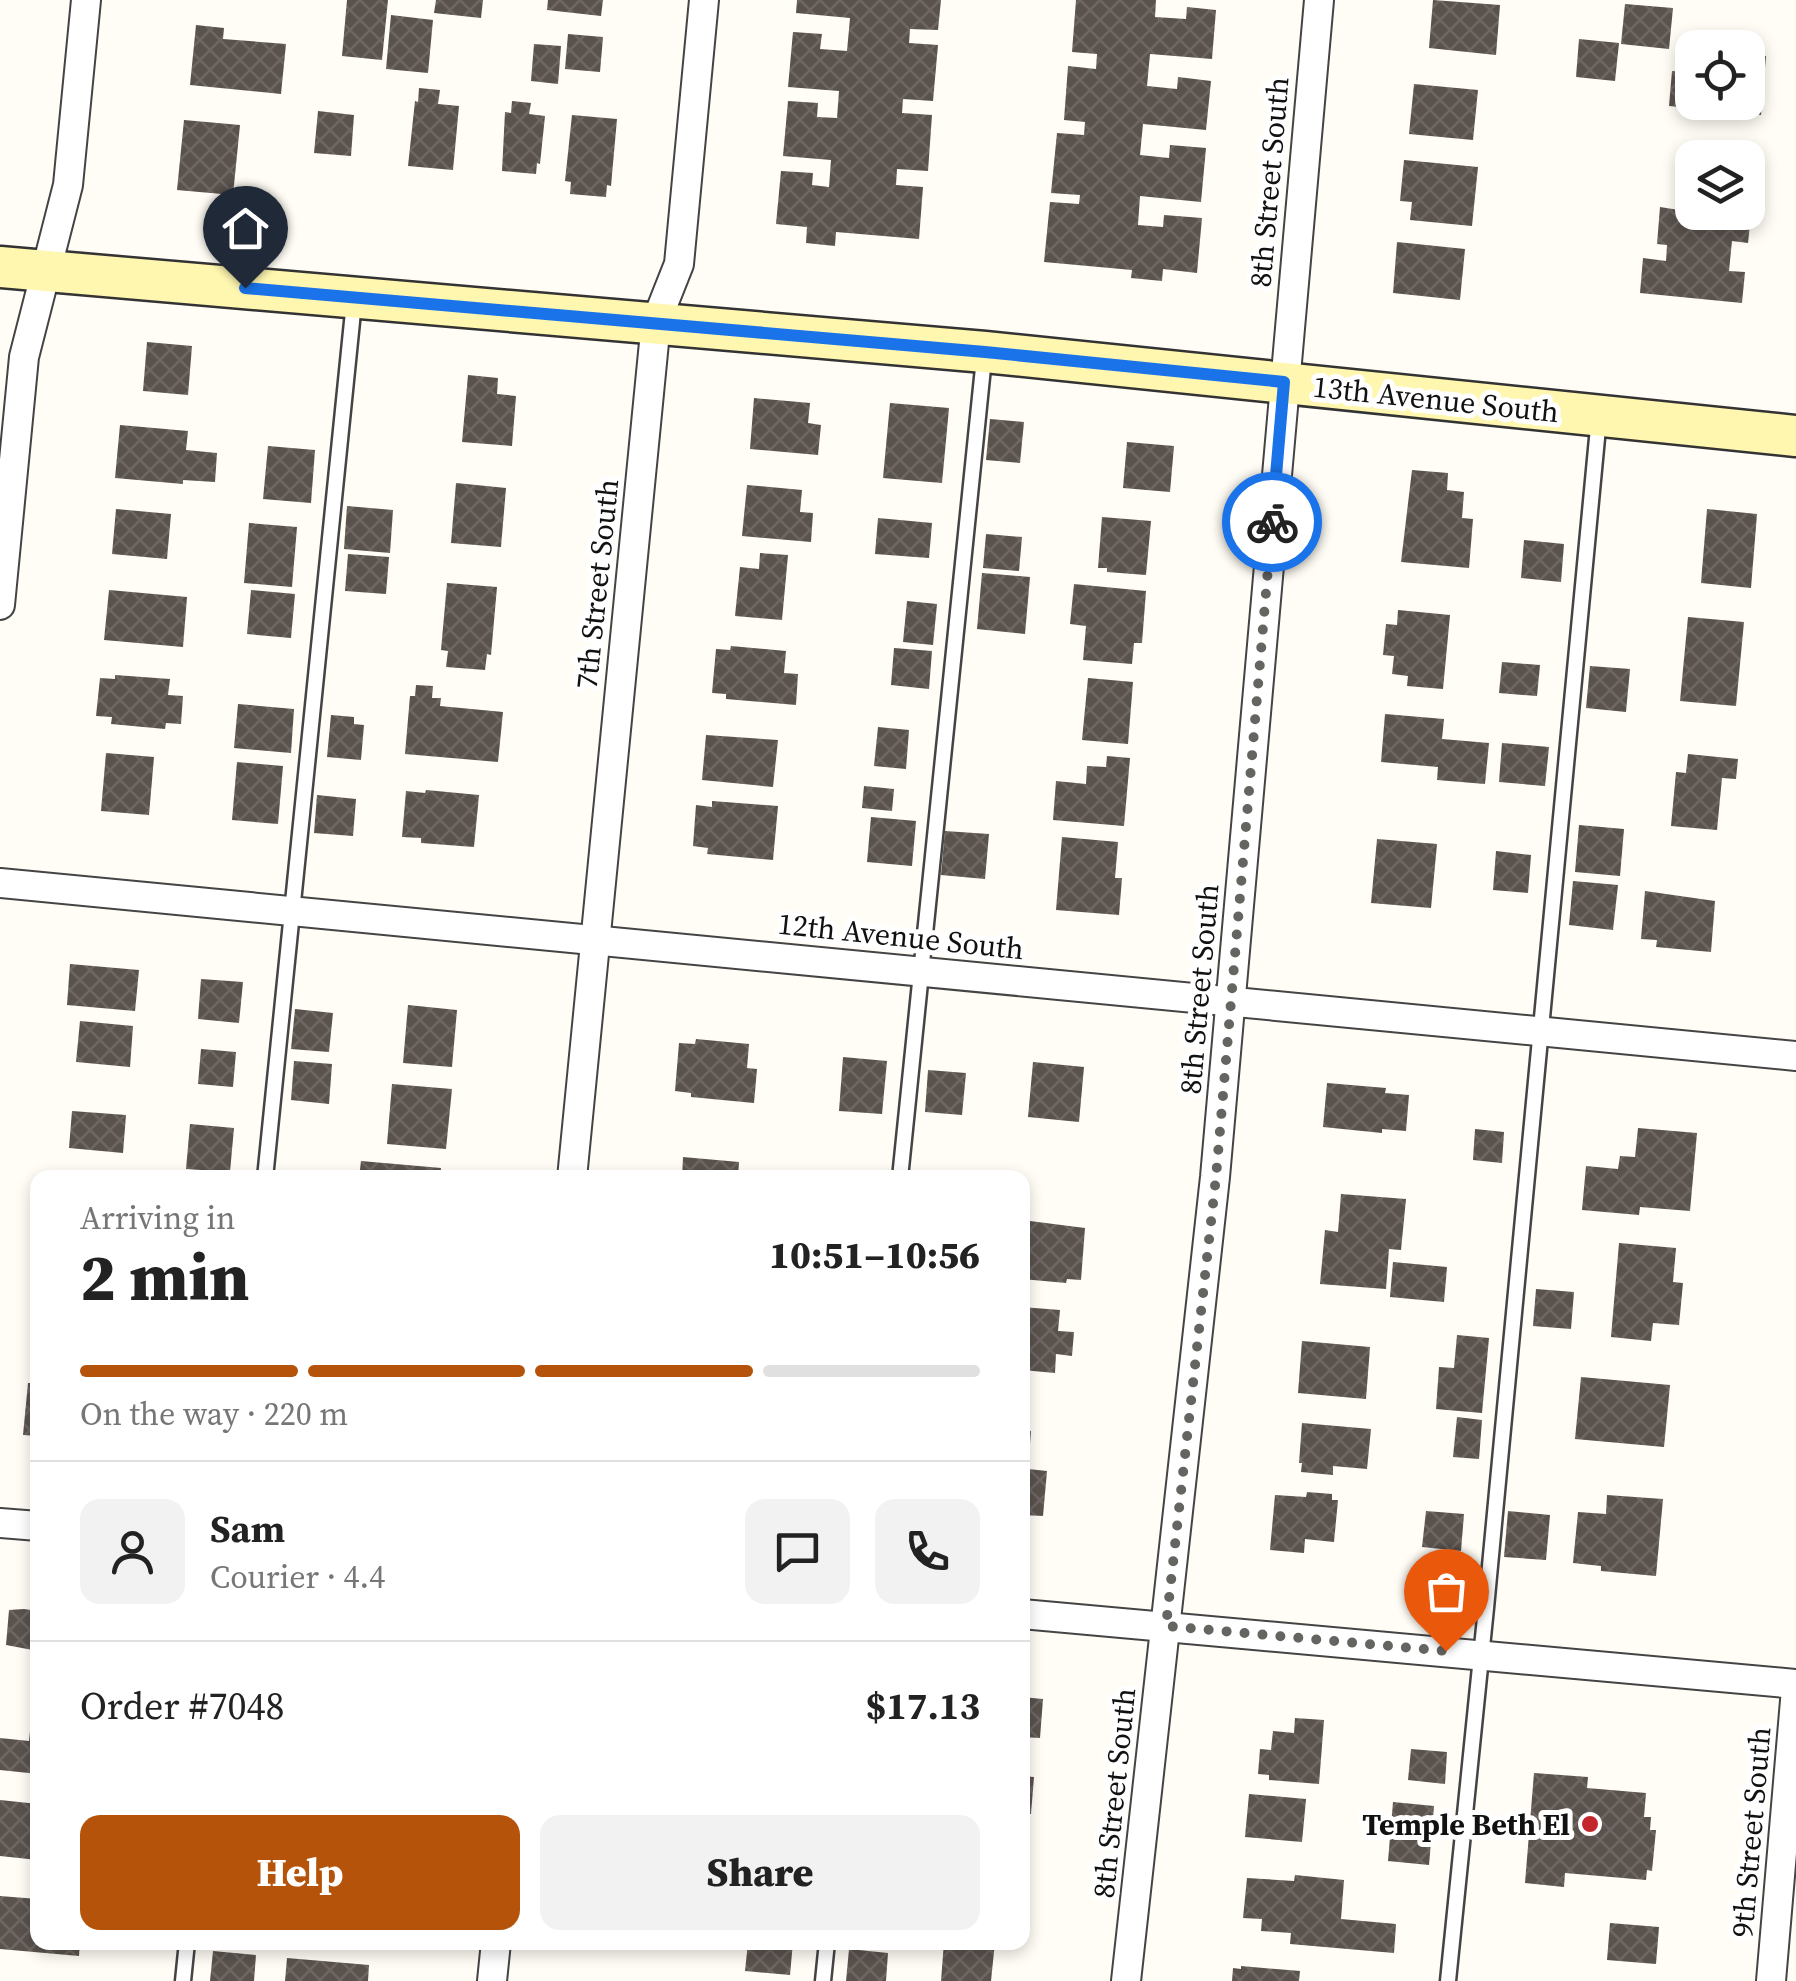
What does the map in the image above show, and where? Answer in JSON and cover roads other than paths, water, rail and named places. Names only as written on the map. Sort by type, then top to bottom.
[{"type":"street","points":[[0,605],[24,357],[68,184],[86,0]]},
{"type":"street","name":"7th Street South","points":[[573,1170],[656,322],[679,264],[704,0]]},
{"type":"street","name":"8th Street South","points":[[1126,1981],[1216,1177],[1319,0]]},
{"type":"street","name":"13th Avenue South","points":[[0,267],[985,352],[1796,436]]},
{"type":"street","name":"12th Avenue South","points":[[0,882],[1796,1056]]},
{"type":"street","points":[[0,1523],[30,1525]]},
{"type":"street","points":[[1030,1615],[1796,1686]]},
{"type":"street","name":"9th Street South","points":[[1771,1981],[1796,1686]]},
{"type":"street","points":[[492,1981],[495,1950]]},
{"type":"lane","points":[[266,1170],[355,297]]},
{"type":"lane","points":[[901,1170],[985,352]]},
{"type":"lane","points":[[1448,1981],[1598,416]]},
{"type":"lane","points":[[183,1981],[186,1950]]},
{"type":"lane","points":[[823,1981],[826,1950]]},
{"type":"place","name":"Temple Beth El","points":[[1590,1824]]}]
